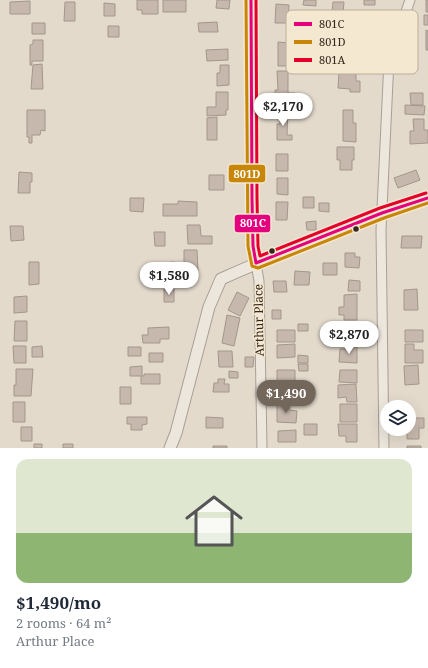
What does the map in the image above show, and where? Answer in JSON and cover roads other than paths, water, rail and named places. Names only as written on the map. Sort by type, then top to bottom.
[{"type":"street","name":"Arthur Place","points":[[251,0],[253,246],[259,281],[262,448]]},
{"type":"street","points":[[406,10],[410,0]]},
{"type":"street","points":[[384,448],[381,230],[388,74]]},
{"type":"street","points":[[170,448],[176,433],[209,307],[221,279],[256,263],[382,213],[428,198]]}]
